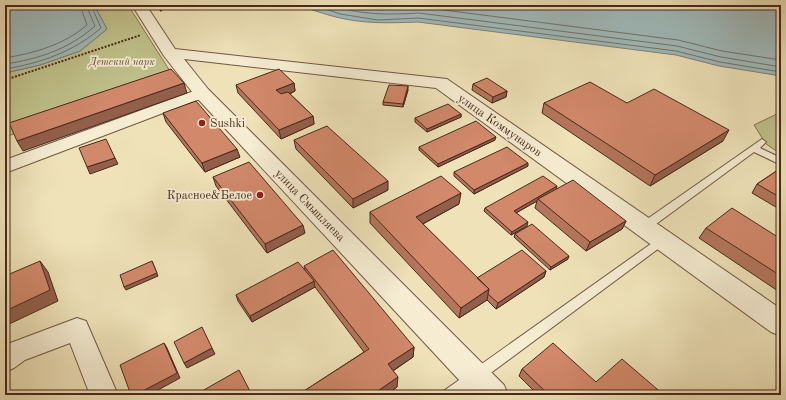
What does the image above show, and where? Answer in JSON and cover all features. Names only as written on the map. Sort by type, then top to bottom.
[{"type":"street","name":"улица Смышляева","points":[[138,5],[170,53],[202,93],[493,395]]},
{"type":"street","name":"улица Коммунаров","points":[[170,53],[441,83],[781,324]]},
{"type":"street","points":[[5,168],[202,93]]},
{"type":"street","points":[[5,360],[16,352],[77,329],[104,395]]},
{"type":"lane","points":[[644,227],[762,142]]},
{"type":"lane","points":[[754,148],[781,162]]},
{"type":"lane","points":[[450,395],[662,240]]},
{"type":"path","points":[[5,80],[155,30]]},
{"type":"green space","name":"Детский парк","points":[[94,5],[128,5],[175,79],[5,137],[5,73],[40,65],[80,51],[107,29]]},
{"type":"green space","points":[[781,112],[781,154],[766,144],[754,125]]},
{"type":"water","points":[[5,5],[94,5],[107,29],[80,51],[40,65],[5,73]]},
{"type":"water","points":[[289,5],[781,5],[781,76],[719,66],[676,55],[418,22],[379,23],[350,20]]},
{"type":"building","points":[[171,69],[184,83],[17,141],[9,123]]},
{"type":"building","points":[[279,69],[294,83],[276,90],[281,94],[288,92],[313,116],[279,130],[236,85]]},
{"type":"building","points":[[487,78],[507,91],[493,97],[473,84]]},
{"type":"building","points":[[590,82],[627,103],[654,89],[729,130],[655,175],[544,103]]},
{"type":"building","points":[[389,85],[408,86],[403,104],[383,102]]},
{"type":"building","points":[[196,101],[237,149],[202,163],[163,113]]},
{"type":"building","points":[[448,104],[461,114],[427,129],[415,118]]},
{"type":"building","points":[[476,121],[496,137],[438,164],[419,147]]},
{"type":"building","points":[[327,126],[388,181],[353,199],[294,140]]},
{"type":"building","points":[[106,139],[115,158],[87,167],[79,148]]},
{"type":"building","points":[[507,147],[528,163],[474,190],[454,172]]},
{"type":"building","points":[[249,162],[303,225],[265,244],[213,177]]},
{"type":"building","points":[[781,168],[781,198],[757,184]]},
{"type":"building","points":[[441,176],[461,193],[416,217],[489,289],[461,308],[370,212]]},
{"type":"building","points":[[543,176],[557,186],[514,211],[528,222],[512,232],[485,208]]},
{"type":"building","points":[[573,180],[626,221],[590,242],[538,199]]},
{"type":"building","points":[[732,208],[781,239],[781,276],[706,228]]},
{"type":"building","points":[[532,224],[569,256],[551,267],[515,234]]},
{"type":"building","points":[[333,250],[414,347],[388,364],[398,377],[372,395],[306,395],[304,391],[369,349],[304,266]]},
{"type":"building","points":[[522,250],[546,271],[498,303],[488,294],[489,289],[477,278]]},
{"type":"building","points":[[40,261],[50,290],[5,311],[5,276]]},
{"type":"building","points":[[152,261],[157,273],[124,287],[120,275]]},
{"type":"building","points":[[298,262],[314,281],[250,316],[236,295]]},
{"type":"building","points":[[202,327],[212,348],[184,363],[174,342]]},
{"type":"building","points":[[164,343],[177,373],[135,395],[131,395],[120,365]]},
{"type":"building","points":[[553,343],[596,382],[622,359],[664,395],[549,395],[522,369]]},
{"type":"building","points":[[239,370],[252,395],[195,395]]},
{"type":"place","name":"Sushki","points":[[202,123]]},
{"type":"place","name":"Красное&Белое","points":[[260,195]]}]
